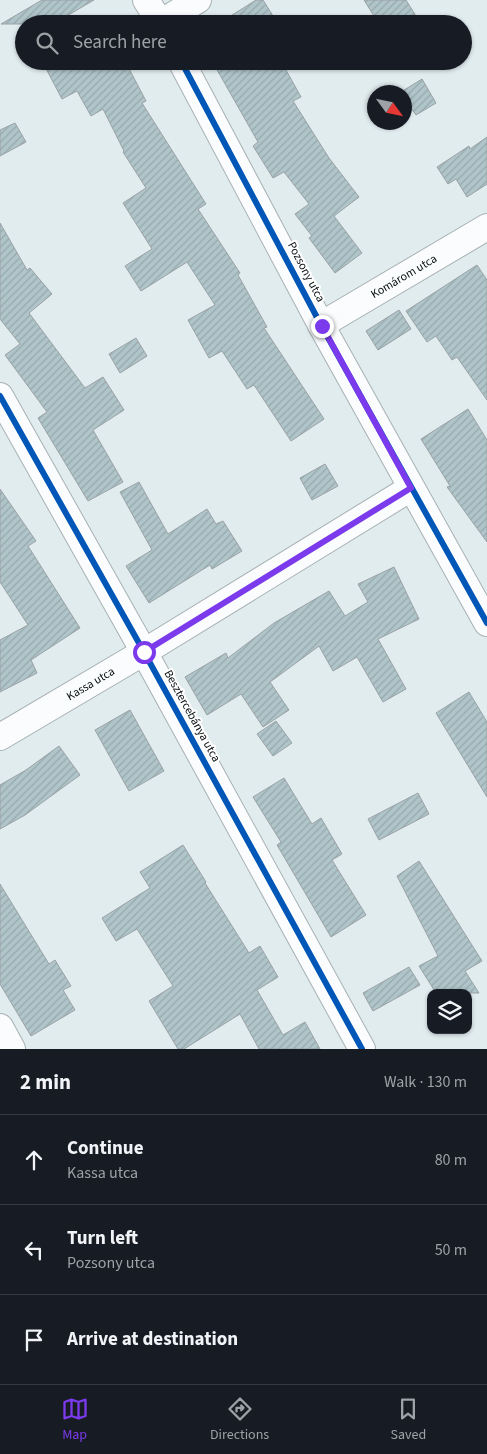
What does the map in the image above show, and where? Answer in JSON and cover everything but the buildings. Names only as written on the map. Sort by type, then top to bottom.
[{"type":"street","points":[[146,0],[155,15]]},
{"type":"street","points":[[174,15],[198,0]]},
{"type":"street","name":"Pozsony utca","points":[[185,70],[322,326],[487,623]]},
{"type":"street","name":"Komárom utca","points":[[322,326],[487,227]]},
{"type":"street","name":"Besztercebánya utca","points":[[0,396],[144,652],[362,1049]]},
{"type":"street","name":"Kassa utca","points":[[0,737],[144,652],[411,488]]},
{"type":"street","points":[[0,1027],[12,1049]]},
{"type":"cycle path","points":[[186,70],[321,325],[487,623]]},
{"type":"cycle path","points":[[0,396],[144,652],[362,1049]]},
{"type":"route","points":[[144,652],[411,488],[322,326]]}]
